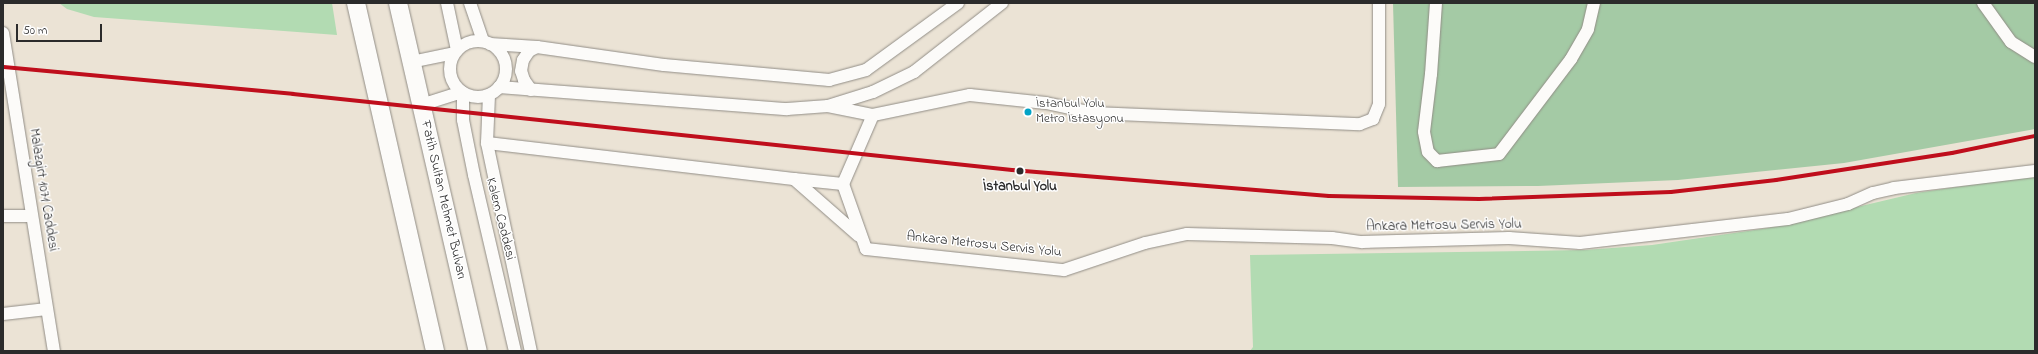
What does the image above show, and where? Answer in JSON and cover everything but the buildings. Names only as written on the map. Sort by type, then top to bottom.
[{"type":"highway","points":[[356,3],[435,351]]},
{"type":"highway","name":"Fatih Sultan Mehmet Bulvarı","points":[[398,3],[478,351]]},
{"type":"street","points":[[447,3],[456,51]]},
{"type":"street","points":[[470,3],[487,42],[502,55],[505,63],[504,80],[499,87],[489,95],[473,97],[463,93],[450,76],[451,60],[456,51],[466,43],[487,42],[537,47],[664,65],[829,80],[866,70],[958,3]]},
{"type":"street","points":[[499,87],[787,109],[828,106],[873,92],[914,72],[1002,3]]},
{"type":"street","points":[[828,106],[873,115],[970,95],[1046,103],[1094,113],[1360,124],[1373,119],[1379,104],[1379,3]]},
{"type":"street","points":[[1436,3],[1432,74],[1424,132],[1428,152],[1437,161],[1499,154],[1571,59],[1588,29],[1594,3]]},
{"type":"street","points":[[1983,3],[2011,42],[2035,57]]},
{"type":"street","name":"Malazgirt 1071 Caddesi","points":[[3,33],[9,107],[32,216],[54,351]]},
{"type":"street","points":[[532,90],[524,80],[522,72],[523,60],[529,51],[537,47]]},
{"type":"street","points":[[411,62],[456,51]]},
{"type":"street","points":[[421,105],[463,93]]},
{"type":"street","name":"Kalem Caddesi","points":[[463,93],[463,120],[474,175],[515,351]]},
{"type":"street","name":"Kalem Caddesi","points":[[489,95],[487,143],[531,351]]},
{"type":"street","points":[[860,237],[843,184],[873,115]]},
{"type":"street","points":[[487,143],[843,184]]},
{"type":"street","name":"Ankara Metrosu Servis Yolu","points":[[860,237],[866,249],[1064,270],[1145,243],[1187,234],[1332,238],[1362,242],[1509,238],[1580,243],[1788,219],[1848,204],[1873,193],[1894,188],[2035,171]]},
{"type":"street","points":[[794,179],[860,237]]},
{"type":"street","points":[[3,216],[32,216]]},
{"type":"street","points":[[3,314],[47,309]]},
{"type":"green space","points":[[59,3],[332,3],[337,35],[94,17],[67,9]]},
{"type":"green space","points":[[1393,3],[2035,3],[2035,129],[1844,163],[1678,180],[1538,186],[1398,187]]},
{"type":"green space","points":[[2035,175],[2035,351],[1250,351],[1253,347],[1250,255],[1585,250],[1652,245],[1768,228],[1916,193]]},
{"type":"transit line","points":[[3,67],[293,94],[1012,170],[1329,196],[1479,199],[1671,192],[1776,180],[1952,153],[2035,136]]},
{"type":"place","name":"İstanbul Yolu Metro İstasyonu","points":[[1028,112]]},
{"type":"place","name":"İstanbul Yolu","points":[[1020,171]]}]
